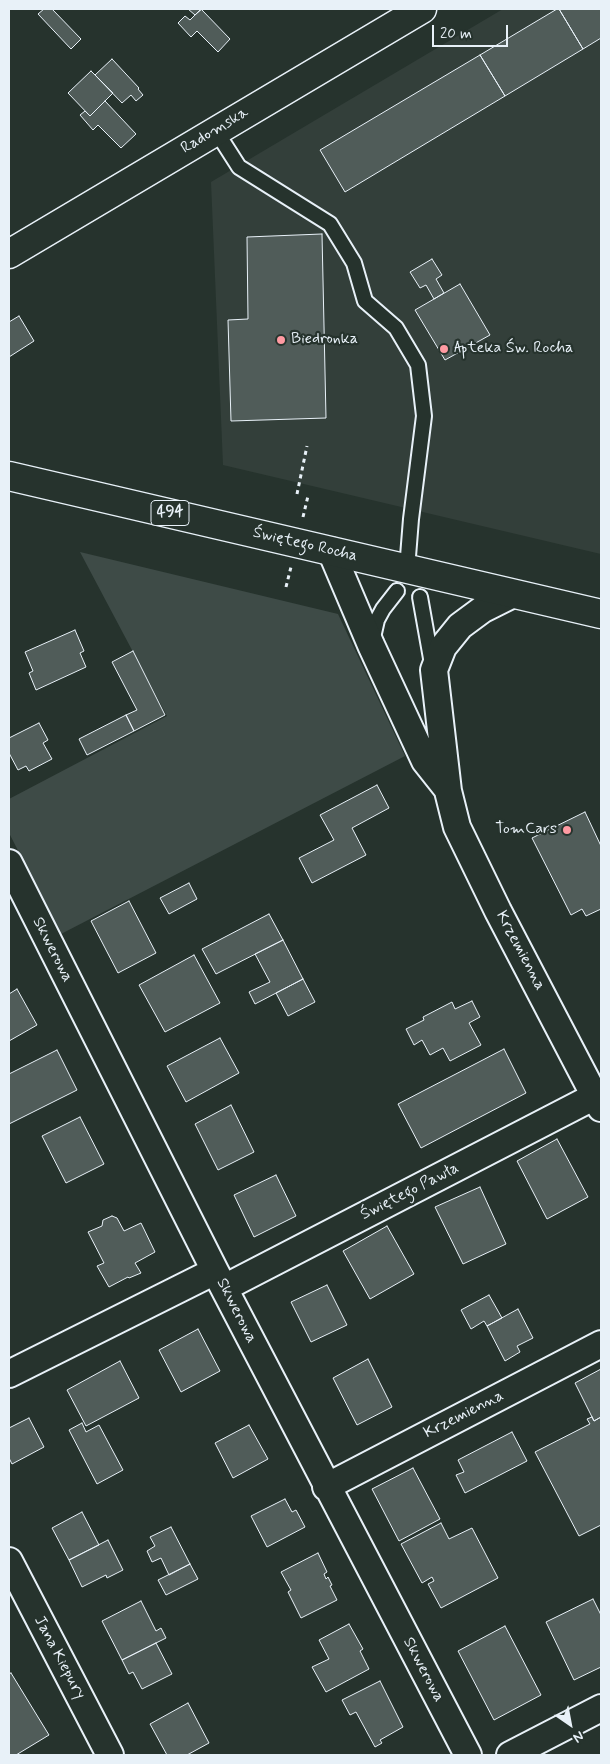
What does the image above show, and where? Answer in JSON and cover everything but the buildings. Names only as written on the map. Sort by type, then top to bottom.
[{"type":"main road","name":"Radomska","points":[[9,254],[422,9]]},
{"type":"main road","name":"Świętego Rocha","points":[[9,476],[331,551],[402,580],[514,594],[601,614]]},
{"type":"street","name":"Krzemienna","points":[[331,551],[371,645],[425,761],[448,791]]},
{"type":"street","name":"Krzemienna","points":[[514,594],[483,609],[460,626],[443,647],[434,670],[448,791],[457,826],[498,911],[599,1099]]},
{"type":"street","name":"Skwerowa","points":[[9,864],[326,1487],[468,1755]]},
{"type":"street","name":"Świętego Pawła","points":[[9,1374],[220,1279],[599,1099]]},
{"type":"street","name":"Krzemienna","points":[[326,1487],[601,1344]]},
{"type":"street","name":"Jana Kiepury","points":[[9,1561],[110,1755]]},
{"type":"street","points":[[510,1755],[601,1708]]},
{"type":"lane","points":[[216,131],[239,167],[330,224],[354,263],[365,301],[396,328],[418,365],[424,416],[402,580],[377,620],[371,645]]},
{"type":"lane","points":[[420,597],[434,670]]},
{"type":"path","points":[[297,494],[307,446]]},
{"type":"path","points":[[302,520],[308,496]]},
{"type":"path","points":[[286,587],[291,565]]},
{"type":"shaded area","points":[[503,9],[601,9],[601,554],[223,465],[211,182]]},
{"type":"shaded area","points":[[80,552],[338,614],[405,756],[61,934],[9,833],[9,799],[167,716]]},
{"type":"place","name":"Biedronka","points":[[281,340]]},
{"type":"place","name":"Apteka Św. Rocha","points":[[444,349]]},
{"type":"place","name":"TomCars","points":[[567,830]]}]
